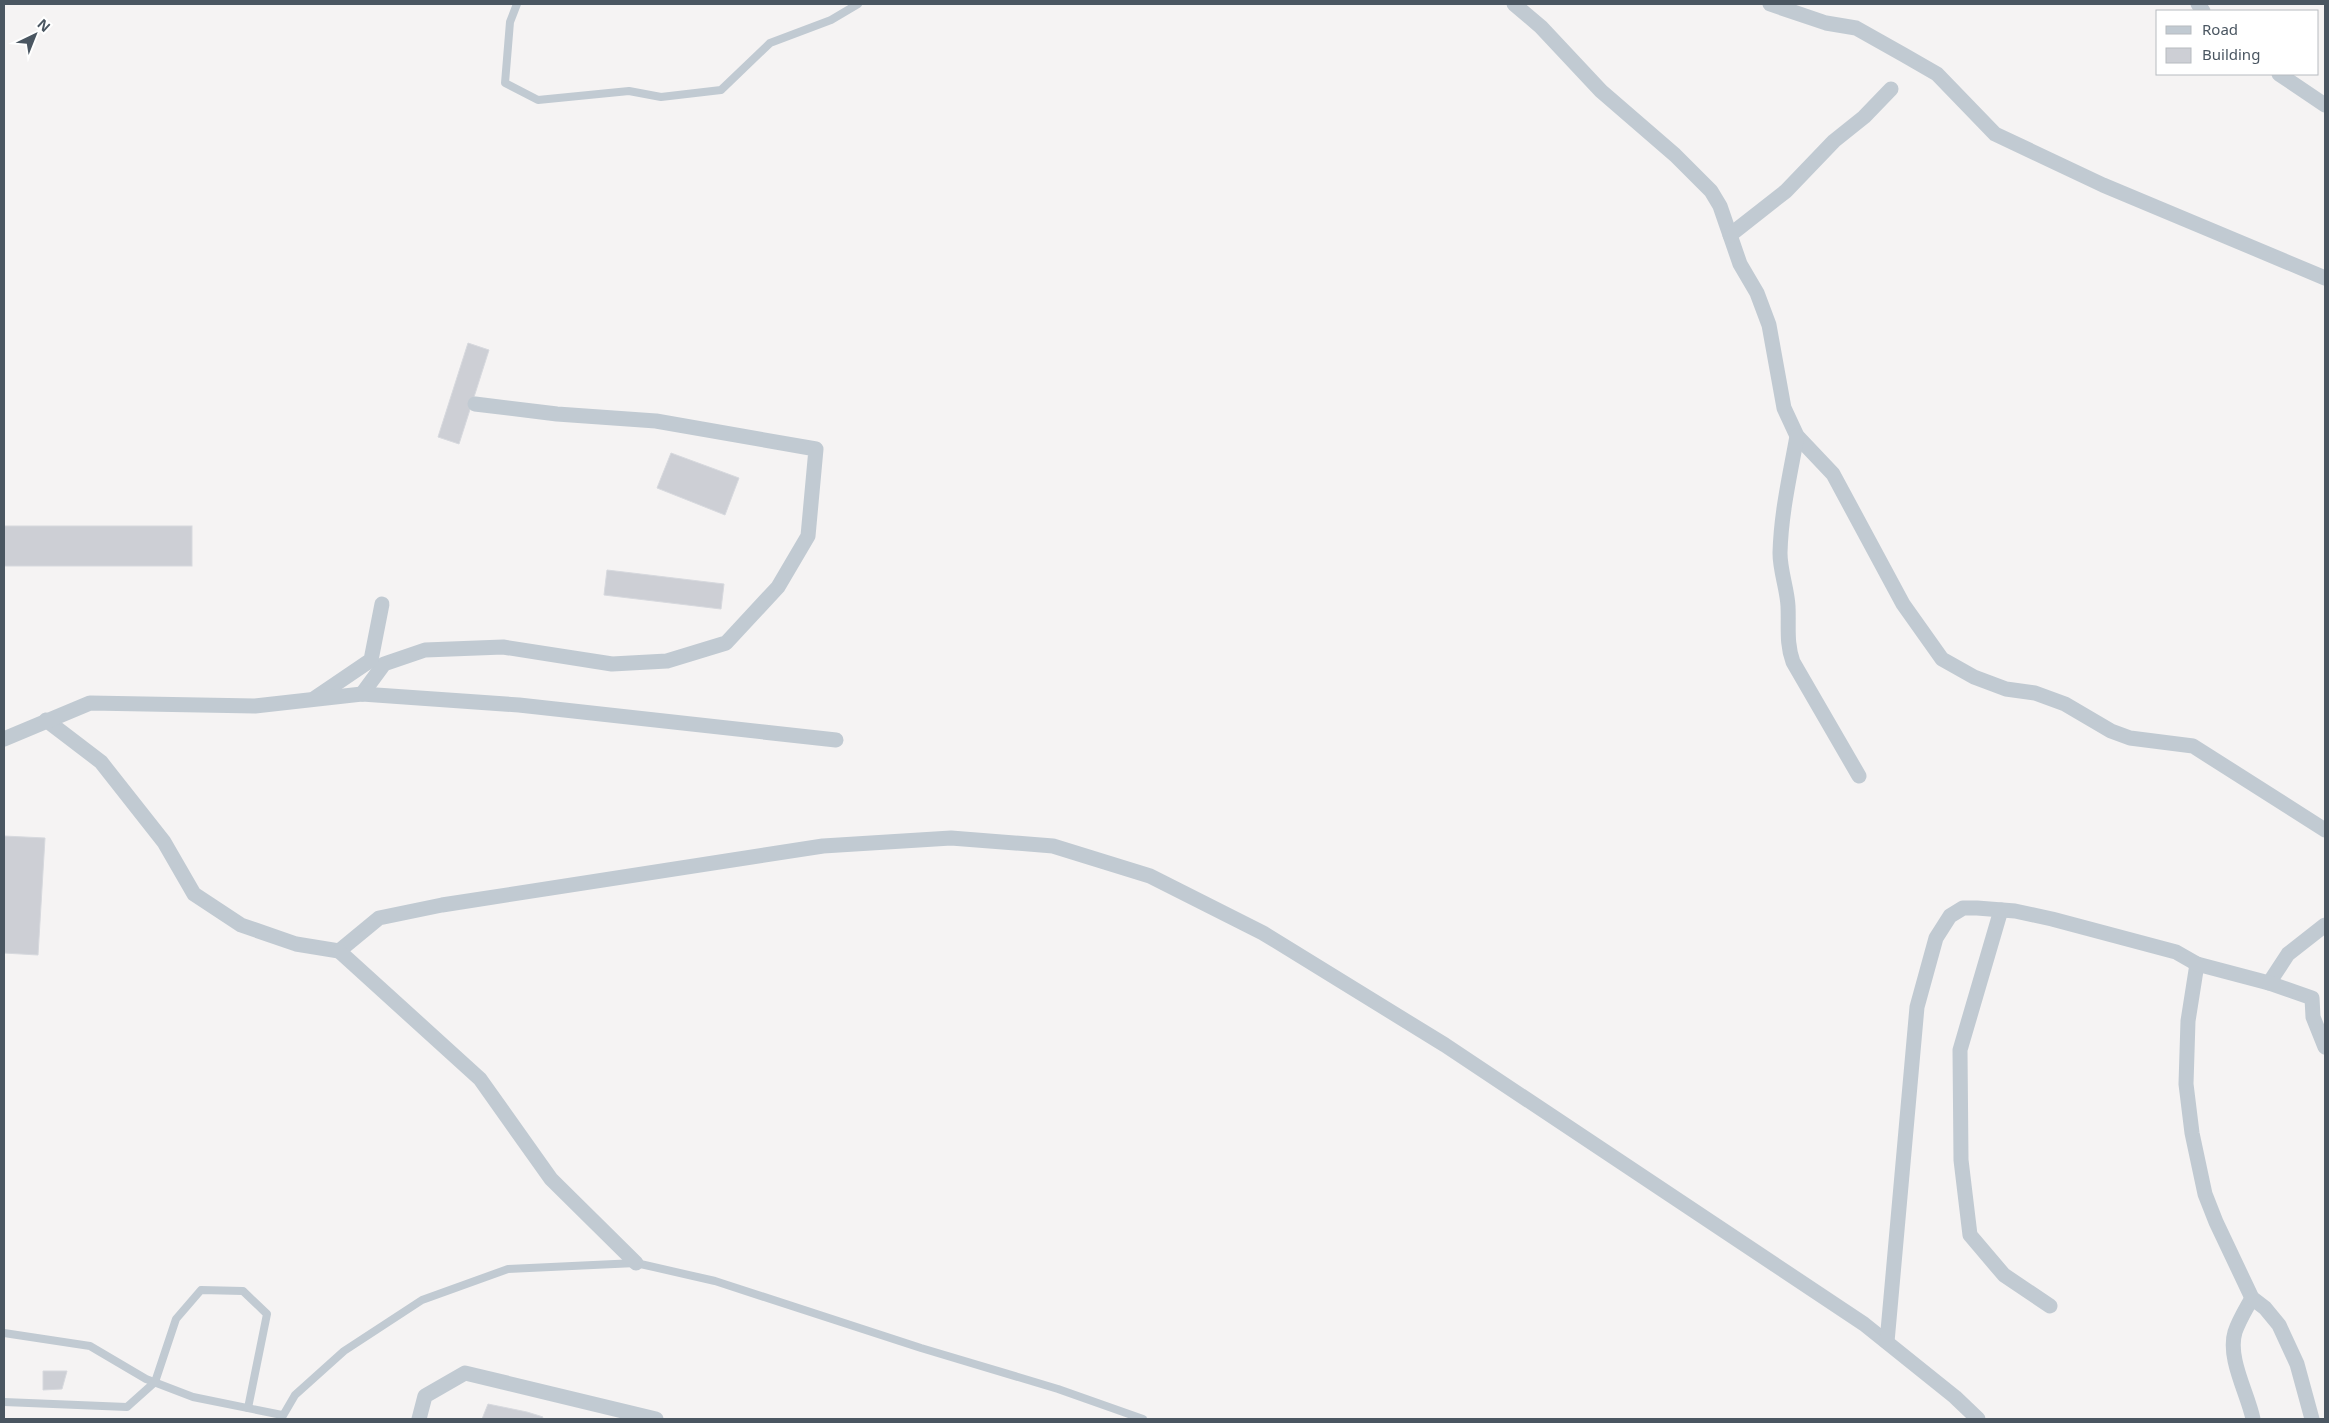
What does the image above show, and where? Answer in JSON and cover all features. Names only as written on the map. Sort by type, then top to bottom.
[{"type":"street","points":[[1514,4],[1541,27],[1602,91],[1693,171],[1711,191],[1720,206],[1740,264],[1757,293],[1769,325],[1784,408],[1797,436],[1833,474],[1903,604],[1942,659],[1974,677],[2006,689],[2035,693],[2065,704],[2110,731],[2130,738],[2174,742],[2193,746],[2325,830]]},
{"type":"street","points":[[1770,4],[1826,23],[1856,28],[1937,74],[1994,134],[2103,185],[2325,278]]},
{"type":"street","points":[[2280,75],[2325,105]]},
{"type":"street","points":[[1730,235],[1786,191],[1834,141],[1864,117],[1891,88]]},
{"type":"street","points":[[362,694],[384,664],[425,650],[503,647],[612,664],[667,661],[726,643],[778,587],[808,536],[816,449],[656,421],[557,414],[475,404]]},
{"type":"street","points":[[1797,436],[1783,507],[1780,554],[1781,574],[1788,606],[1788,648],[1793,662],[1859,776]]},
{"type":"street","points":[[314,699],[371,660],[382,604]]},
{"type":"street","points":[[4,739],[90,703],[254,706],[362,694],[519,705],[836,740]]},
{"type":"street","points":[[46,720],[101,762],[164,842],[194,894],[241,926],[296,944],[339,951],[480,1079],[551,1179],[636,1263]]},
{"type":"street","points":[[339,951],[378,918],[442,905],[823,846],[951,838],[1053,846],[1150,876],[1263,933],[1453,1050],[1864,1324],[1955,1397],[1978,1419]]},
{"type":"street","points":[[1887,1342],[1918,1008],[1926,970],[1936,938],[1950,916],[1963,908],[2001,910],[2052,919],[2176,952],[2198,964],[2318,996],[2313,1017],[2325,1047]]},
{"type":"street","points":[[2001,910],[1960,1050],[1961,1160],[1970,1235],[2004,1275],[2050,1306]]},
{"type":"street","points":[[2269,983],[2288,954],[2325,925]]},
{"type":"street","points":[[2198,964],[2188,1021],[2186,1084],[2192,1134],[2205,1194],[2216,1222],[2252,1298],[2265,1308],[2279,1325],[2297,1364],[2312,1419]]},
{"type":"street","points":[[2252,1298],[2234,1334],[2234,1348],[2241,1382],[2253,1419]]},
{"type":"street","points":[[419,1419],[425,1396],[465,1373],[656,1419]]},
{"type":"lane","points":[[517,4],[510,22],[505,83],[538,100],[629,90],[661,96],[720,90],[770,42],[830,20],[858,4]]},
{"type":"lane","points":[[4,1333],[90,1346],[155,1382],[193,1397],[282,1417],[295,1396],[344,1352],[422,1300],[508,1269],[636,1263],[715,1281],[921,1348],[1058,1389],[1143,1419]]},
{"type":"lane","points":[[4,1402],[127,1407],[155,1382],[176,1319],[201,1290],[243,1291],[268,1314],[248,1408]]},
{"type":"building","points":[[468,343],[489,350],[459,444],[438,437]]},
{"type":"building","points":[[671,453],[739,478],[725,515],[657,488]]},
{"type":"building","points":[[4,526],[192,526],[192,566],[4,566]]},
{"type":"building","points":[[607,570],[724,584],[721,609],[604,595]]},
{"type":"building","points":[[4,836],[45,838],[38,955],[4,953]]},
{"type":"building","points":[[43,1371],[67,1371],[62,1389],[43,1390]]},
{"type":"building","points":[[488,1404],[543,1417],[542,1419],[482,1419]]}]
